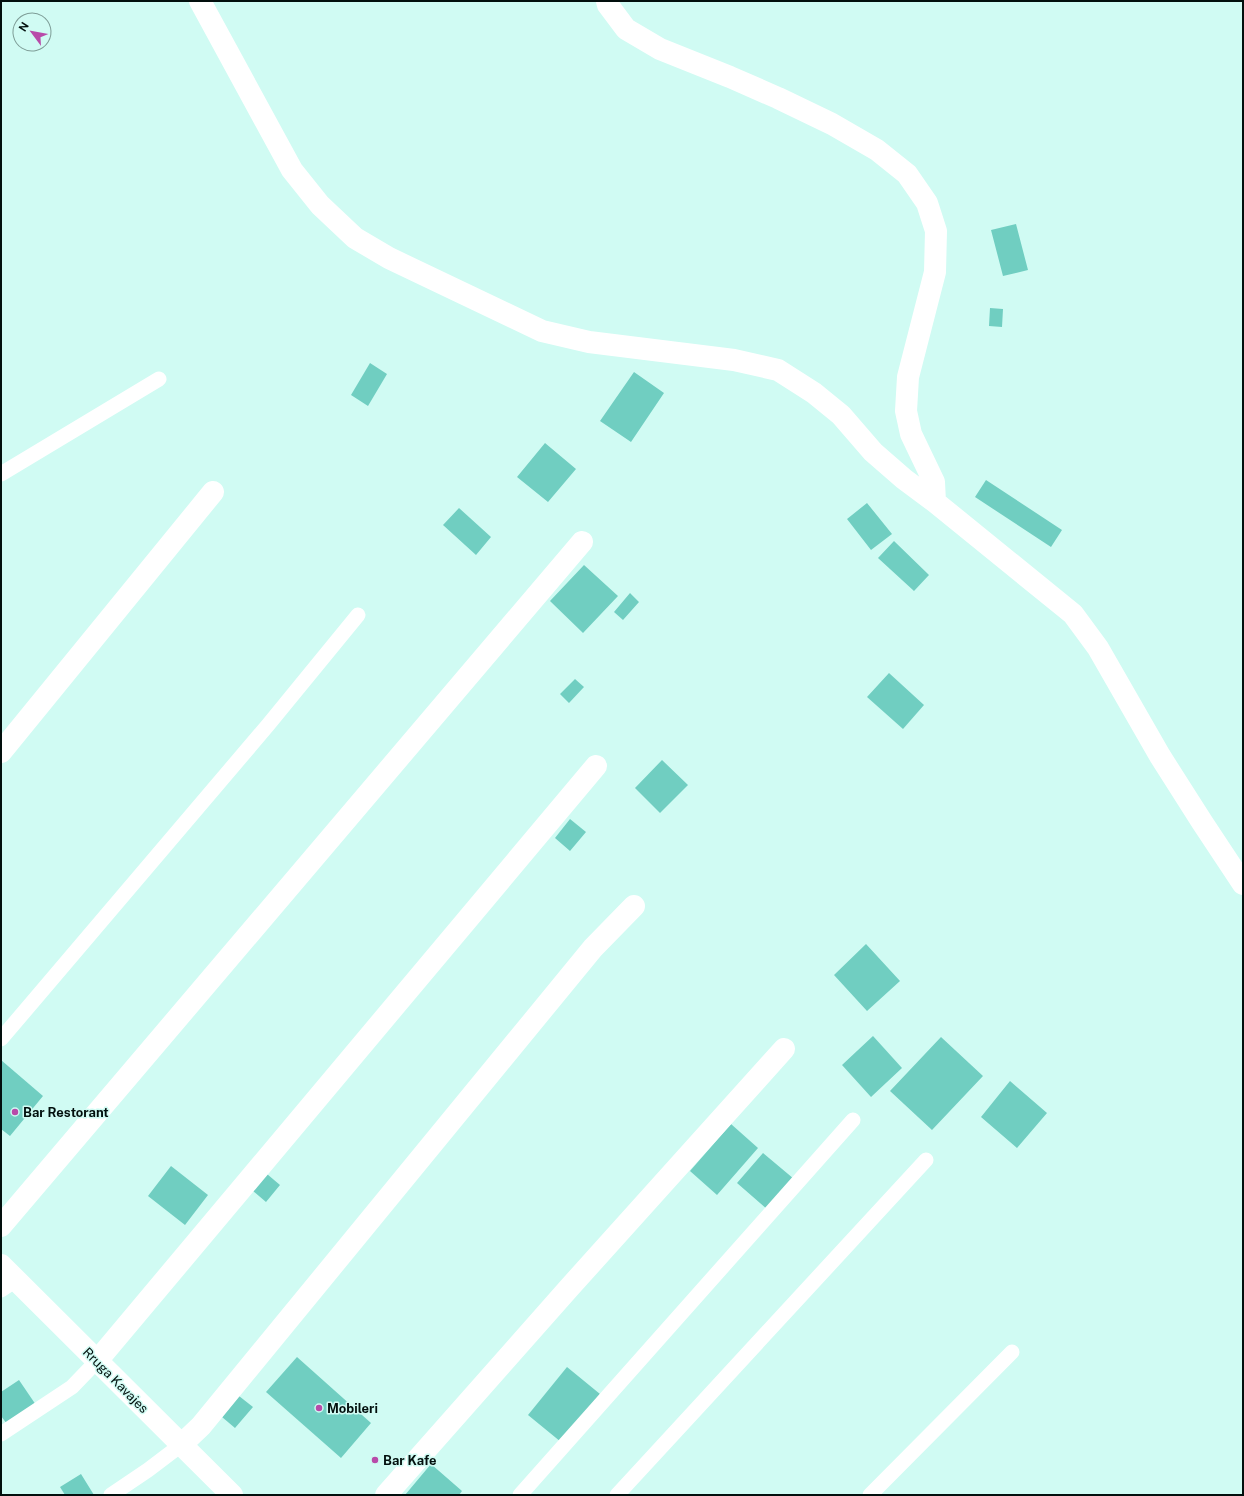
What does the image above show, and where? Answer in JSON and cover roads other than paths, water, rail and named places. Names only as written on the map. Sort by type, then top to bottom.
[{"type":"street","points":[[200,1],[292,170],[320,205],[355,238],[389,258],[542,331],[589,342],[734,360],[778,370],[814,392],[842,415],[873,452],[904,479],[935,502],[1073,614],[1098,648],[1160,756],[1243,884]]},
{"type":"street","points":[[607,1],[608,5],[626,29],[660,49],[778,98],[832,124],[877,150],[907,174],[927,203],[936,231],[935,272],[908,377],[906,411],[911,434],[934,482],[935,502]]},
{"type":"street","points":[[1,752],[213,492]]},
{"type":"street","points":[[1,1226],[582,542]]},
{"type":"street","points":[[97,1361],[596,766]]},
{"type":"street","points":[[181,1445],[201,1426],[592,948],[634,906]]},
{"type":"street","points":[[386,1495],[784,1049]]},
{"type":"street","name":"Rruga Kavajes","points":[[1,1265],[9,1285],[97,1361],[232,1495]]},
{"type":"lane","points":[[1,474],[159,379]]},
{"type":"lane","points":[[1,1039],[262,731],[358,615]]},
{"type":"lane","points":[[520,1495],[853,1120]]},
{"type":"lane","points":[[618,1495],[926,1160]]},
{"type":"lane","points":[[870,1495],[1012,1352]]},
{"type":"lane","points":[[1,1434],[72,1387],[97,1361]]},
{"type":"lane","points":[[111,1495],[181,1445]]},
{"type":"place","name":"Bar Restorant","points":[[15,1112]]},
{"type":"place","name":"Mobileri","points":[[319,1408]]},
{"type":"place","name":"Bar Kafe","points":[[375,1460]]}]
